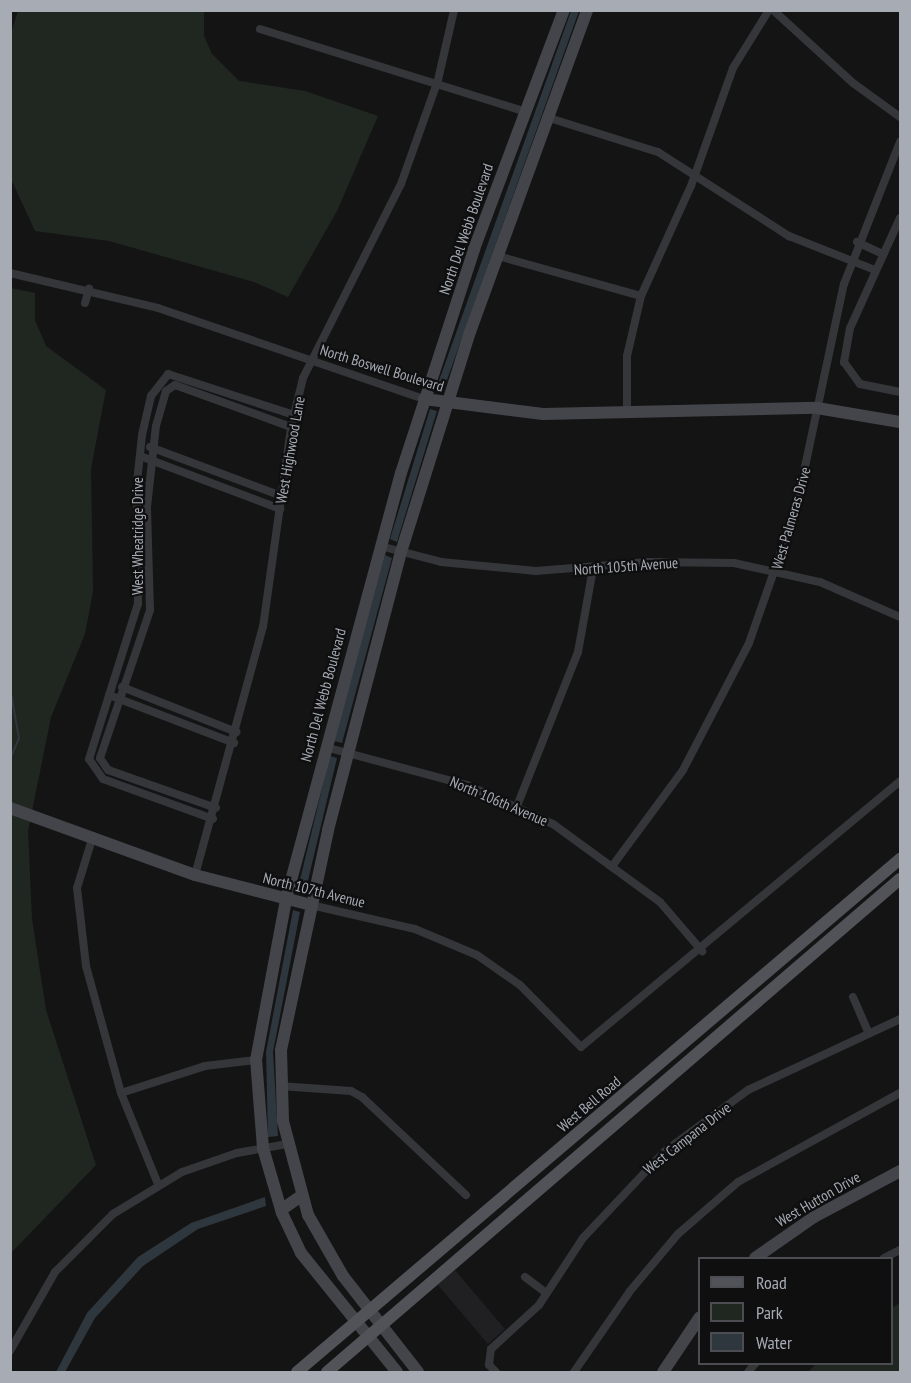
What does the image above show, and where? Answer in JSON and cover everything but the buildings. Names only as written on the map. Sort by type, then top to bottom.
[{"type":"main road","name":"West Bell Road","points":[[297,1372],[900,859]]},
{"type":"main road","points":[[327,1372],[900,879]]},
{"type":"street","name":"West Highwood Lane","points":[[195,875],[234,743],[263,627],[291,427],[310,361],[386,217],[438,80],[454,10]]},
{"type":"street","name":"North Del Webb Boulevard","points":[[397,1372],[356,1323],[296,1242],[281,1210],[262,1148],[256,1060],[286,899],[380,546],[424,399],[524,111],[564,10]]},
{"type":"street","points":[[342,1276],[301,1196],[287,1144],[280,1086],[287,1010],[347,753],[401,552],[447,403],[546,117],[587,10]]},
{"type":"street","points":[[627,413],[627,356],[641,296],[695,174],[733,68],[771,10],[857,86],[900,117]]},
{"type":"street","points":[[260,29],[438,80],[524,111]]},
{"type":"street","points":[[546,117],[640,145],[695,174],[789,236],[875,270]]},
{"type":"street","name":"West Palmeras Drive","points":[[613,865],[704,735],[777,570],[851,259],[898,152],[900,142]]},
{"type":"street","points":[[900,218],[849,328],[844,362],[860,384],[900,392]]},
{"type":"street","points":[[857,242],[883,254]]},
{"type":"street","points":[[498,256],[641,296]]},
{"type":"street","name":"North Boswell Boulevard","points":[[10,273],[89,289],[424,399],[447,403],[543,414],[817,408],[900,422]]},
{"type":"street","points":[[85,303],[89,289]]},
{"type":"street","name":"West Wheatridge Drive","points":[[213,819],[96,774],[89,751],[138,604],[141,444],[151,396],[168,374],[294,415]]},
{"type":"street","name":"West Wheatridge Drive","points":[[216,808],[103,764],[101,752],[125,689],[150,610],[153,448],[166,391],[175,385],[291,427]]},
{"type":"street","points":[[141,444],[282,496]]},
{"type":"street","points":[[140,456],[280,509]]},
{"type":"street","name":"North 105th Avenue","points":[[380,546],[490,568],[593,569],[713,562],[777,570],[900,617]]},
{"type":"street","points":[[517,806],[578,652],[593,569]]},
{"type":"street","points":[[113,684],[236,732]]},
{"type":"street","points":[[109,695],[234,743]]},
{"type":"street","name":"North 106th Avenue","points":[[325,747],[453,780],[517,806],[613,865],[660,902],[702,951]]},
{"type":"street","points":[[702,951],[900,781]]},
{"type":"street","name":"North 107th Avenue","points":[[10,808],[93,836],[195,875],[426,933],[477,955],[520,985],[581,1047],[702,951]]},
{"type":"street","points":[[93,836],[80,874],[78,915],[94,1005],[121,1094],[158,1184]]},
{"type":"street","points":[[853,997],[869,1034]]},
{"type":"street","name":"West Campana Drive","points":[[495,1372],[489,1365],[491,1349],[546,1293],[584,1238],[664,1152],[748,1090],[900,1019]]},
{"type":"street","points":[[121,1094],[205,1066],[256,1060]]},
{"type":"street","points":[[280,1086],[351,1091],[368,1101],[466,1195]]},
{"type":"street","points":[[574,1372],[630,1291],[678,1234],[738,1182],[900,1093]]},
{"type":"street","points":[[10,1351],[32,1306],[66,1258],[112,1214],[158,1184],[218,1158],[287,1144]]},
{"type":"street","name":"West Hutton Drive","points":[[756,1257],[814,1216],[900,1171]]},
{"type":"street","points":[[281,1210],[301,1196]]},
{"type":"street","points":[[296,1242],[310,1240],[370,1310],[380,1326],[418,1372]]},
{"type":"street","points":[[886,1257],[900,1250]]},
{"type":"street","points":[[525,1277],[546,1293]]},
{"type":"street","points":[[663,1372],[698,1319]]},
{"type":"shaded area","points":[[455,1270],[505,1329],[488,1344],[437,1284]]},
{"type":"green space","points":[[18,11],[204,11],[204,36],[212,54],[239,81],[305,91],[378,116],[337,211],[288,297],[254,282],[109,241],[35,231],[11,179],[10,36]]},
{"type":"green space","points":[[11,288],[35,293],[35,320],[46,346],[106,390],[91,469],[93,591],[85,634],[51,717],[28,831],[32,919],[46,1010],[96,1165],[11,1253]]},
{"type":"green space","points":[[900,1303],[900,1372],[808,1372],[815,1365],[893,1365],[893,1307]]},
{"type":"water","points":[[571,11],[579,11],[443,391],[436,389]]},
{"type":"water","points":[[430,409],[437,411],[397,542],[390,539]]},
{"type":"water","points":[[385,555],[392,558],[342,743],[334,741]]},
{"type":"water","points":[[330,756],[337,758],[305,893],[297,892]]},
{"type":"water","points":[[293,910],[300,912],[273,1052],[278,1136],[268,1137],[266,1052]]},
{"type":"water","points":[[265,1197],[266,1206],[198,1229],[143,1266],[95,1318],[65,1372],[56,1372],[87,1313],[138,1257],[191,1223]]},
{"type":"waterway","points":[[10,688],[19,738],[10,759]]}]
